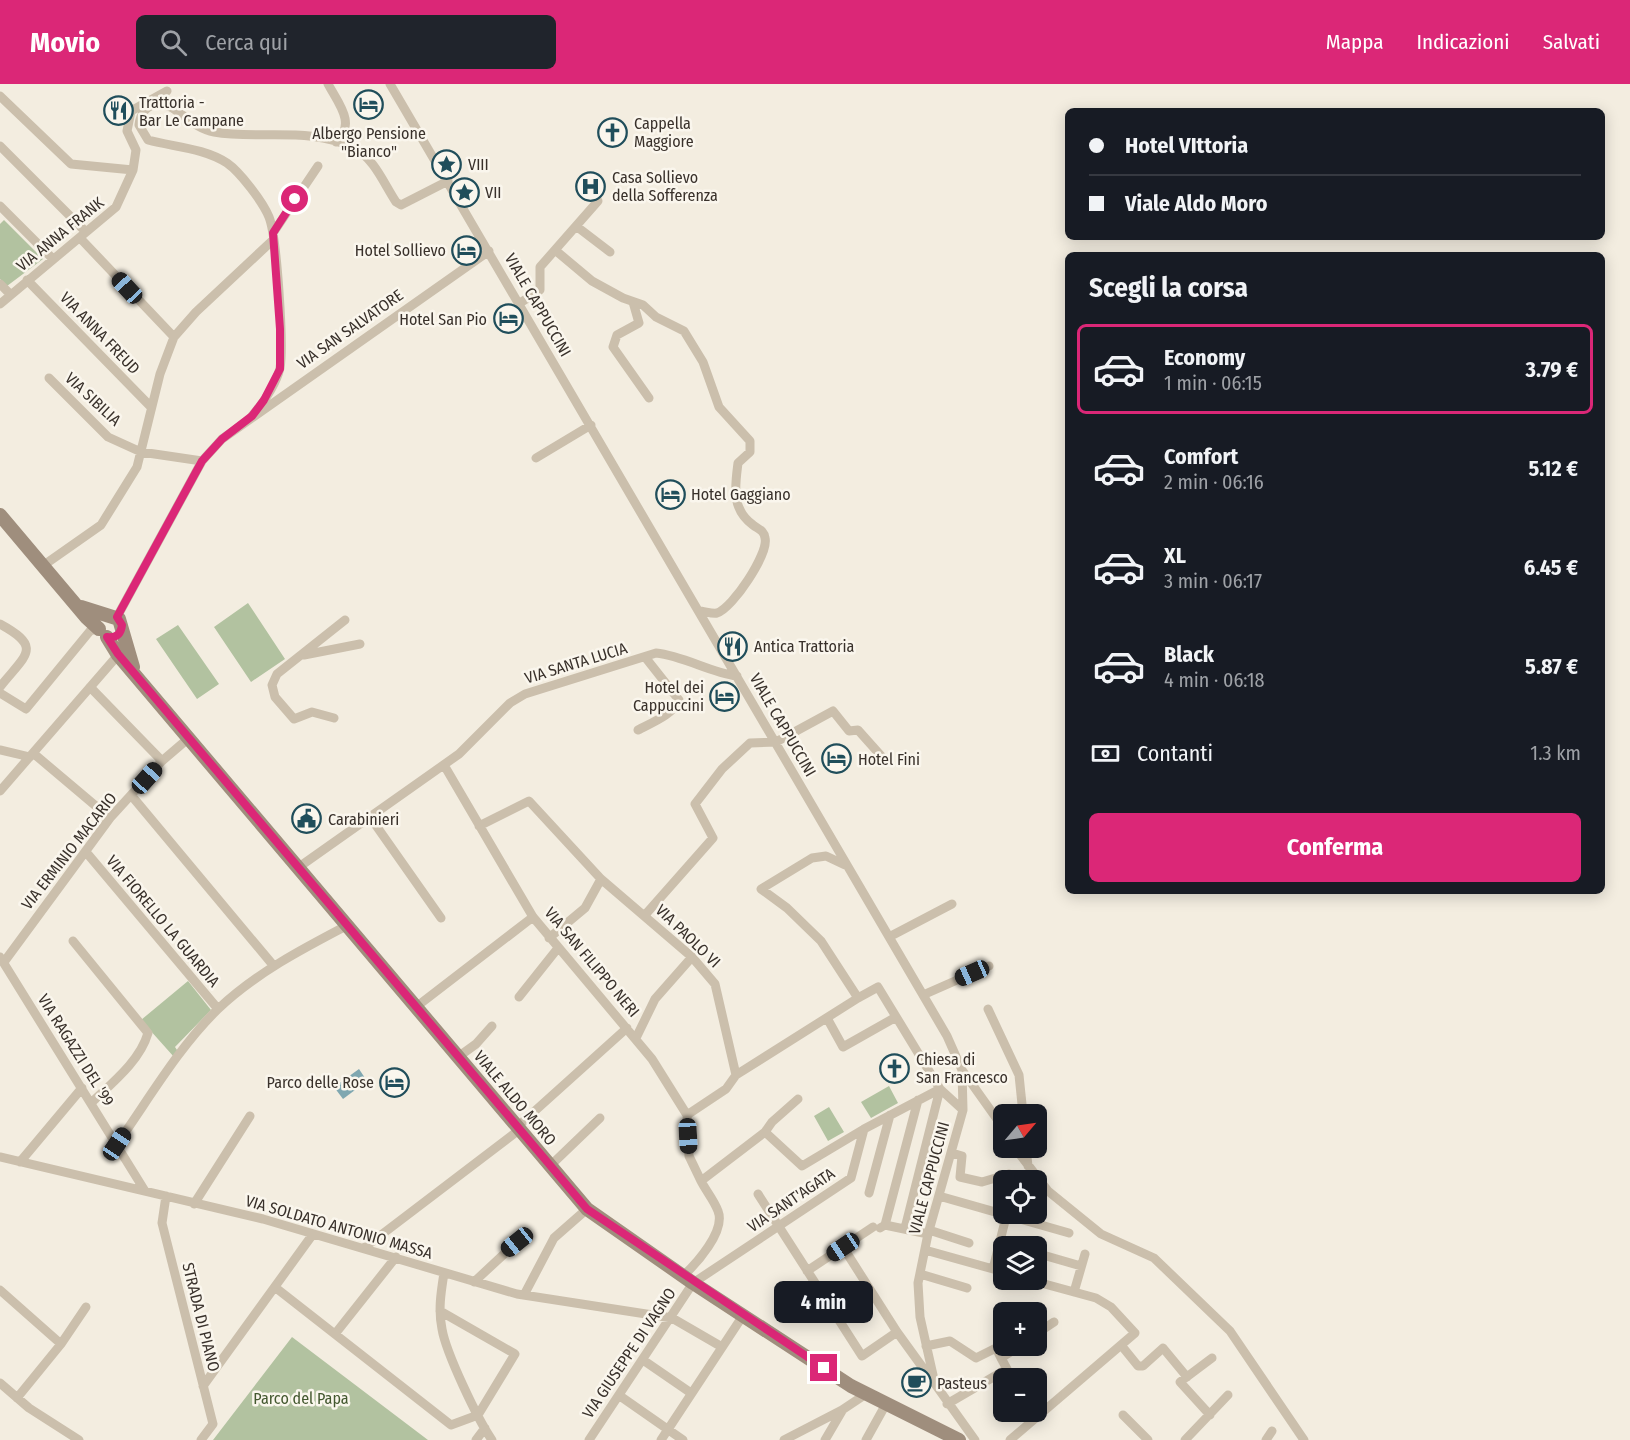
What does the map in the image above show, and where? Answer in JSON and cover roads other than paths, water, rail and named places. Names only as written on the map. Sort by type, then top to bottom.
[{"type":"main road","name":"VIALE ALDO MORO","points":[[0,515],[76,605],[108,625],[135,675]]},
{"type":"main road","name":"VIALE ALDO MORO","points":[[108,625],[118,654],[135,675],[190,737],[587,1209],[688,1279],[866,1394],[958,1440]]},
{"type":"street","points":[[328,84],[346,122],[344,134],[336,142]]},
{"type":"street","name":"VIALE CAPPUCCINI","points":[[390,84],[947,1036],[962,1070],[963,1110],[929,1232],[920,1274],[920,1317],[935,1384],[947,1404],[975,1440]]},
{"type":"street","points":[[165,87],[165,104]]},
{"type":"street","name":"VIA ANNA FRANK","points":[[0,304],[116,207],[133,170],[136,150],[127,131],[131,111],[165,87]]},
{"type":"street","points":[[0,96],[71,164],[133,170]]},
{"type":"street","points":[[252,416],[264,400],[280,369],[280,329],[273,237],[269,216],[259,200],[229,164],[208,153],[176,148],[145,137],[139,125],[143,112],[152,105],[165,104],[195,127],[216,132],[293,134],[336,142],[354,148],[366,158],[396,202],[401,205],[448,181]]},
{"type":"street","points":[[0,147],[174,337]]},
{"type":"street","points":[[44,565],[101,525],[136,467],[151,407],[174,337],[196,312],[273,237],[318,166]]},
{"type":"street","points":[[520,303],[540,290],[540,267],[598,201]]},
{"type":"street","points":[[0,206],[53,259]]},
{"type":"street","points":[[576,226],[610,252]]},
{"type":"street","points":[[555,250],[592,280],[643,305],[656,317],[684,331],[703,362],[723,413],[750,441],[750,452],[738,463],[734,491],[738,511],[763,532],[766,540],[762,554],[729,606],[716,613],[699,611]]},
{"type":"street","name":"VIA SAN SALVATORE","points":[[108,625],[202,461],[222,439],[489,251]]},
{"type":"street","name":"VIA ANNA FREUD","points":[[27,280],[151,407]]},
{"type":"street","points":[[0,284],[10,294]]},
{"type":"street","points":[[633,302],[639,322],[616,335],[613,347],[649,398]]},
{"type":"street","name":"VIA SIBILIA","points":[[49,378],[108,437],[141,452],[202,461]]},
{"type":"street","points":[[536,458],[591,425]]},
{"type":"street","points":[[334,718],[312,712],[294,719],[275,697],[272,685],[277,674],[345,620]]},
{"type":"street","points":[[0,624],[23,637],[27,645],[25,654],[0,687]]},
{"type":"street","points":[[0,693],[26,709],[90,631],[108,625]]},
{"type":"street","points":[[301,655],[360,644]]},
{"type":"street","name":"VIA SANTA LUCIA","points":[[299,867],[459,754],[510,703],[525,694],[656,653],[668,654],[718,673],[737,676]]},
{"type":"street","points":[[0,791],[118,654]]},
{"type":"street","points":[[638,730],[665,715],[677,705],[679,700],[645,657]]},
{"type":"street","points":[[90,687],[162,761]]},
{"type":"street","points":[[645,915],[713,838],[694,804],[722,769],[750,743],[776,742],[833,711],[849,731],[858,730],[883,758]]},
{"type":"street","name":"VIA ERMINIO MACARIO","points":[[2,959],[111,818],[162,761],[190,737]]},
{"type":"street","points":[[1,750],[31,755],[111,818]]},
{"type":"street","points":[[1,750],[20,768]]},
{"type":"street","name":"VIA SAN FILIPPO NERI","points":[[444,765],[533,917],[636,1038],[687,1115],[689,1156],[719,1212],[719,1219],[708,1249],[688,1279]]},
{"type":"street","points":[[131,795],[273,965]]},
{"type":"street","name":"VIA PAOLO VI","points":[[479,826],[529,801],[601,879],[692,957],[716,984],[736,1076]]},
{"type":"street","points":[[370,817],[441,918]]},
{"type":"street","name":"VIA FIORELLO LA GUARDIA","points":[[86,852],[218,1009]]},
{"type":"street","points":[[845,865],[826,856],[812,858],[761,889],[787,908],[821,941],[858,998]]},
{"type":"street","points":[[549,938],[585,908],[601,879]]},
{"type":"street","points":[[889,937],[952,904]]},
{"type":"street","points":[[416,1007],[533,917]]},
{"type":"street","points":[[117,1144],[174,1062],[218,1009],[273,965],[348,925]]},
{"type":"street","points":[[73,941],[148,1033],[145,1043],[127,1067],[91,1103]]},
{"type":"street","points":[[519,997],[558,948]]},
{"type":"street","points":[[636,1038],[655,999],[692,957]]},
{"type":"street","name":"VIA RAGAZZI DEL '99","points":[[2,959],[145,1191]]},
{"type":"street","points":[[923,995],[989,966]]},
{"type":"street","points":[[687,1115],[726,1089],[736,1076],[827,1017],[879,987],[940,1089],[963,1110]]},
{"type":"street","points":[[988,1009],[1019,1075],[1022,1104]]},
{"type":"street","points":[[827,1017],[843,1047],[896,1017]]},
{"type":"street","points":[[458,1057],[476,1044],[492,1026]]},
{"type":"street","points":[[364,1248],[518,1128],[627,1028]]},
{"type":"street","points":[[962,1070],[993,1114]]},
{"type":"street","points":[[20,1162],[82,1088]]},
{"type":"street","points":[[765,1132],[802,1166],[864,1129],[940,1089]]},
{"type":"street","points":[[905,1228],[940,1089]]},
{"type":"street","points":[[701,1181],[765,1132],[772,1122],[798,1099]]},
{"type":"street","points":[[879,1227],[918,1100]]},
{"type":"street","points":[[869,1193],[890,1115]]},
{"type":"street","points":[[194,1204],[250,1116]]},
{"type":"street","points":[[550,1166],[600,1118]]},
{"type":"street","name":"VIA SANT'AGATA","points":[[688,1279],[778,1227],[851,1178],[864,1129]]},
{"type":"street","points":[[952,1153],[962,1156],[960,1178],[982,1182],[993,1179]]},
{"type":"street","name":"VIA SOLDATO ANTONIO MASSA","points":[[0,1157],[263,1219],[524,1295],[672,1318]]},
{"type":"street","points":[[1022,1158],[1048,1191],[1101,1234],[1154,1258],[1230,1331],[1304,1440]]},
{"type":"street","points":[[1027,1158],[1028,1167]]},
{"type":"street","points":[[758,1194],[862,1356],[897,1332]]},
{"type":"street","name":"STRADA DI PIANO","points":[[166,1196],[162,1223],[213,1424],[201,1440]]},
{"type":"street","points":[[939,1196],[993,1213]]},
{"type":"street","points":[[524,1295],[554,1238],[587,1209]]},
{"type":"street","points":[[1034,1224],[1069,1233]]},
{"type":"street","points":[[807,1271],[879,1227],[929,1232],[969,1243]]},
{"type":"street","points":[[203,1386],[313,1234]]},
{"type":"street","points":[[474,1282],[517,1242]]},
{"type":"street","points":[[843,1247],[897,1332],[935,1384]]},
{"type":"street","points":[[925,1250],[993,1269]]},
{"type":"street","points":[[1074,1292],[1085,1254]]},
{"type":"street","points":[[1047,1256],[1081,1266]]},
{"type":"street","points":[[334,1334],[396,1257]]},
{"type":"street","points":[[444,1273],[440,1311],[442,1331],[478,1415],[492,1440]]},
{"type":"street","points":[[920,1274],[967,1288]]},
{"type":"street","name":"VIA GIUSEPPE DI VAGNO","points":[[589,1440],[672,1318],[688,1279]]},
{"type":"street","points":[[1010,1440],[1136,1333],[1111,1307],[1096,1298],[1047,1285]]},
{"type":"street","points":[[276,1288],[451,1425],[478,1415],[515,1354],[440,1311]]},
{"type":"street","points":[[0,1290],[61,1344]]},
{"type":"street","points":[[17,1398],[61,1344],[86,1307]]},
{"type":"street","points":[[661,1440],[744,1314]]},
{"type":"street","points":[[672,1318],[722,1347]]},
{"type":"street","points":[[1047,1327],[1054,1322]]},
{"type":"street","points":[[926,1346],[950,1341],[976,1358],[996,1348],[1006,1369],[947,1404]]},
{"type":"street","points":[[1121,1345],[1138,1366],[1163,1348],[1187,1377]]},
{"type":"street","points":[[1210,1415],[1180,1382],[1212,1358]]},
{"type":"street","points":[[643,1360],[691,1393]]},
{"type":"street","points":[[0,1383],[17,1398],[79,1440]]},
{"type":"street","points":[[784,1440],[842,1410],[866,1394]]},
{"type":"street","points":[[1185,1440],[1228,1395]]},
{"type":"street","points":[[620,1396],[683,1440]]},
{"type":"street","points":[[866,1440],[886,1404]]},
{"type":"street","points":[[825,1440],[842,1410]]},
{"type":"street","points":[[1123,1415],[1148,1440]]},
{"type":"street","points":[[957,1418],[960,1431],[958,1440]]},
{"type":"street","points":[[476,1440],[485,1428]]},
{"type":"street","points":[[1266,1440],[1272,1431]]},
{"type":"water","points":[[359,1069],[367,1081],[343,1099],[334,1087]]},
{"type":"place","name":"Albergo Pensione \"Bianco\"","points":[[369,105]]},
{"type":"place","name":"Trattoria - Bar Le Campane","points":[[118,111]]},
{"type":"place","name":"Cappella Maggiore","points":[[613,132]]},
{"type":"place","name":"VIII","points":[[447,164]]},
{"type":"place","name":"Casa Sollievo della Sofferenza","points":[[591,186]]},
{"type":"place","name":"VII","points":[[464,192]]},
{"type":"place","name":"Hotel Sollievo","points":[[467,250]]},
{"type":"place","name":"Hotel San Pio","points":[[508,319]]},
{"type":"place","name":"Hotel Gaggiano","points":[[670,494]]},
{"type":"place","name":"Antica Trattoria","points":[[733,646]]},
{"type":"place","name":"Hotel dei Cappuccini","points":[[725,696]]},
{"type":"place","name":"Hotel Fini","points":[[837,759]]},
{"type":"place","name":"Carabinieri","points":[[307,819]]},
{"type":"place","name":"Chiesa di San Francesco","points":[[895,1068]]},
{"type":"place","name":"Parco delle Rose","points":[[395,1082]]},
{"type":"place","name":"Pasteus","points":[[916,1383]]},
{"type":"park label","name":"Parco del Papa","points":[[301,1398]]}]
